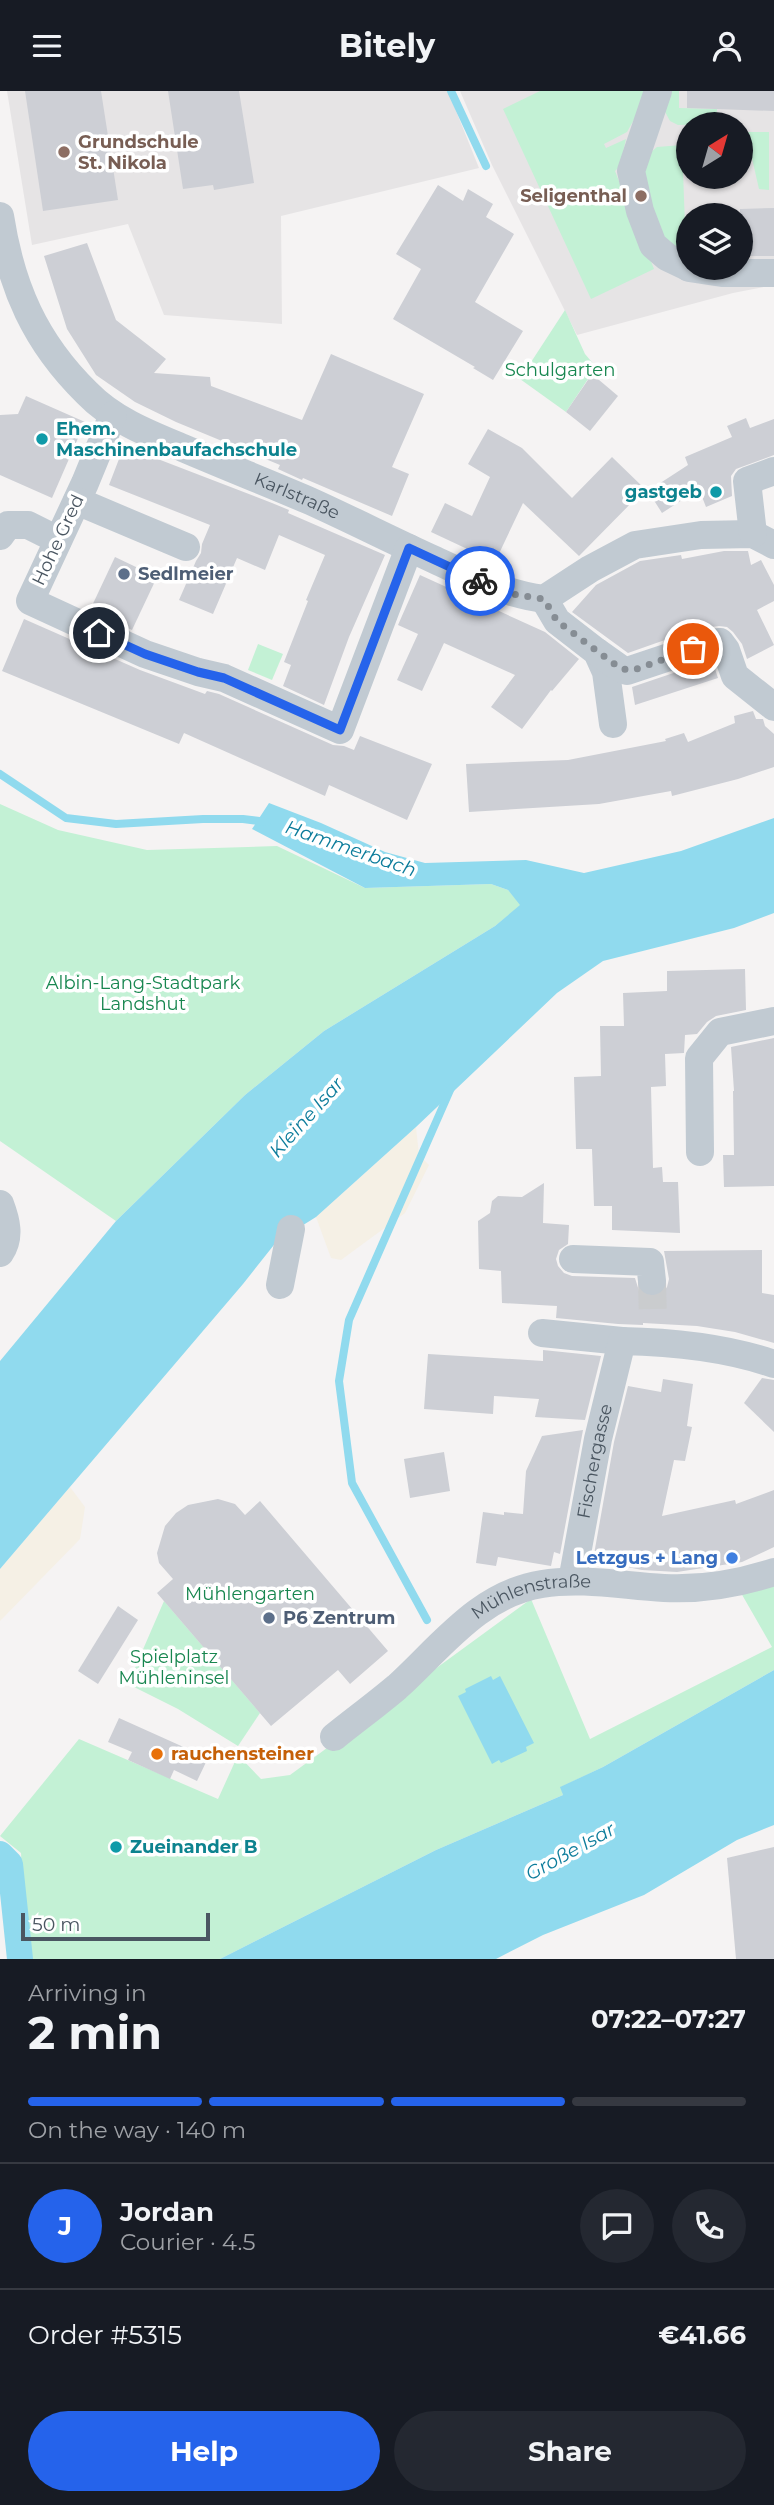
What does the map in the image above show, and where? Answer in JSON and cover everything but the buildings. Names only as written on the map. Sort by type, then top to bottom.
[{"type":"street","points":[[658,91],[631,171],[644,224],[653,245],[676,262]]},
{"type":"street","name":"Karlstraße","points":[[0,216],[15,283],[23,305],[42,339],[88,394],[113,415],[150,434],[311,502],[483,583],[517,595],[544,599]]},
{"type":"street","points":[[753,273],[774,272]]},
{"type":"street","name":"Hohe Gred","points":[[113,415],[77,501],[30,601],[145,654],[224,678],[340,730],[409,548]]},
{"type":"street","points":[[774,471],[747,481],[763,539],[701,535],[635,545],[590,569],[544,599],[557,621],[621,669],[628,671],[703,644],[720,642],[726,650],[734,676],[774,707]]},
{"type":"street","points":[[77,501],[186,547]]},
{"type":"street","points":[[0,537],[8,525],[27,525],[58,540]]},
{"type":"street","points":[[597,652],[606,672],[613,724]]},
{"type":"street","points":[[700,1152],[699,1058],[720,1032],[774,1021]]},
{"type":"street","points":[[0,1253],[4,1248],[7,1228],[1,1206]]},
{"type":"street","points":[[280,1285],[290,1229]]},
{"type":"street","points":[[573,1259],[650,1262],[652,1281]]},
{"type":"street","points":[[542,1333],[622,1342],[653,1331],[774,1364]]},
{"type":"street","name":"Fischergasse","points":[[572,1581],[595,1451],[622,1342]]},
{"type":"street","name":"Mühlenstraße","points":[[334,1737],[396,1687],[470,1616],[511,1594],[540,1584],[572,1581],[706,1588],[731,1585],[774,1572]]},
{"type":"shaded area","points":[[7,91],[448,91],[479,168],[281,216],[282,324],[164,315],[128,224],[32,245]]},
{"type":"shaded area","name":"Seligenthal","points":[[460,91],[774,91],[774,285],[733,293],[577,335],[492,165]]},
{"type":"green space","points":[[540,91],[650,91],[627,132],[604,144],[606,148],[626,139],[620,166],[615,171],[654,269],[591,299],[503,109]]},
{"type":"green space","points":[[666,91],[679,91],[679,108],[717,109],[717,112],[676,112],[676,124],[670,121],[663,108]]},
{"type":"green space","points":[[753,132],[769,132],[769,190],[759,189],[753,163]]},
{"type":"green space","points":[[676,145],[676,189],[684,189],[684,203],[676,203],[676,250],[666,248],[642,180],[650,153],[657,147]]},
{"type":"green space","name":"Schulgarten","points":[[565,310],[585,354],[596,367],[566,412],[520,379]]},
{"type":"green space","points":[[258,644],[283,654],[272,680],[248,670]]},
{"type":"green space","name":"Albin-Lang-Stadtpark Landshut","points":[[0,804],[58,830],[147,850],[277,846],[365,888],[491,884],[508,890],[521,905],[495,926],[324,1031],[245,1095],[116,1221],[0,1141]]},
{"type":"green space","points":[[774,1581],[774,1670],[603,1767],[561,1787],[563,1795],[436,1850],[220,1959],[26,1959],[21,1853],[0,1836],[79,1739],[218,1799],[238,1755],[261,1779],[290,1775],[531,1599],[590,1739],[772,1647],[737,1586]]},
{"type":"green space","name":"Spielplatz Mühleninsel","points":[[164,1601],[260,1713],[238,1746],[178,1709],[128,1684]]},
{"type":"sand","points":[[416,1127],[419,1155],[429,1165],[405,1213],[341,1260],[331,1258],[316,1217]]},
{"type":"sand","points":[[70,1487],[85,1507],[80,1539],[0,1621],[0,1569]]},
{"type":"water","name":"Kleine Isar","points":[[269,803],[385,852],[425,863],[526,860],[584,873],[681,851],[774,818],[774,913],[734,928],[603,961],[557,993],[416,1127],[316,1217],[300,1227],[285,1231],[0,1569],[0,1361],[116,1221],[245,1095],[324,1031],[495,926],[520,905],[508,890],[491,884],[365,888],[252,829]]},
{"type":"water","name":"Große Isar","points":[[774,1670],[774,1825],[737,1840],[644,1895],[543,1935],[496,1959],[220,1959],[436,1850],[563,1795],[560,1787],[603,1767]]},
{"type":"water","points":[[491,1676],[493,1680],[500,1676],[534,1743],[526,1747],[527,1751],[501,1763],[499,1760],[492,1764],[458,1696],[466,1692],[465,1689]]},
{"type":"waterway","points":[[451,91],[486,166]]},
{"type":"waterway","name":"Hammerbach","points":[[0,774],[66,818],[116,824],[203,819],[267,822]]},
{"type":"waterway","points":[[427,1620],[352,1483],[339,1381],[349,1320],[451,1088]]},
{"type":"waterway","points":[[0,1854],[10,1864],[20,1959]]},
{"type":"tunnel","points":[[652,1281],[653,1321]]},
{"type":"way so far","points":[[480,581],[517,595],[544,599],[557,621],[621,669],[634,670],[693,649]]},
{"type":"place","name":"Grundschule St. Nikola","points":[[64,152]]},
{"type":"place","name":"Seligenthal","points":[[641,196]]},
{"type":"place","name":"Ehem. Maschinenbaufachschule","points":[[42,439]]},
{"type":"place","name":"gastgeb","points":[[716,492]]},
{"type":"place","name":"Sedlmeier","points":[[124,574]]},
{"type":"place","name":"Letzgus + Lang","points":[[732,1558]]},
{"type":"place","name":"P6 Zentrum","points":[[269,1618]]},
{"type":"place","name":"rauchensteiner","points":[[157,1754]]},
{"type":"place","name":"Zueinander B","points":[[116,1847]]},
{"type":"route","points":[[99,633],[145,654],[224,678],[340,730],[409,548],[480,581]]},
{"type":"park label","name":"Mühlengarten","points":[[250,1594]]}]
